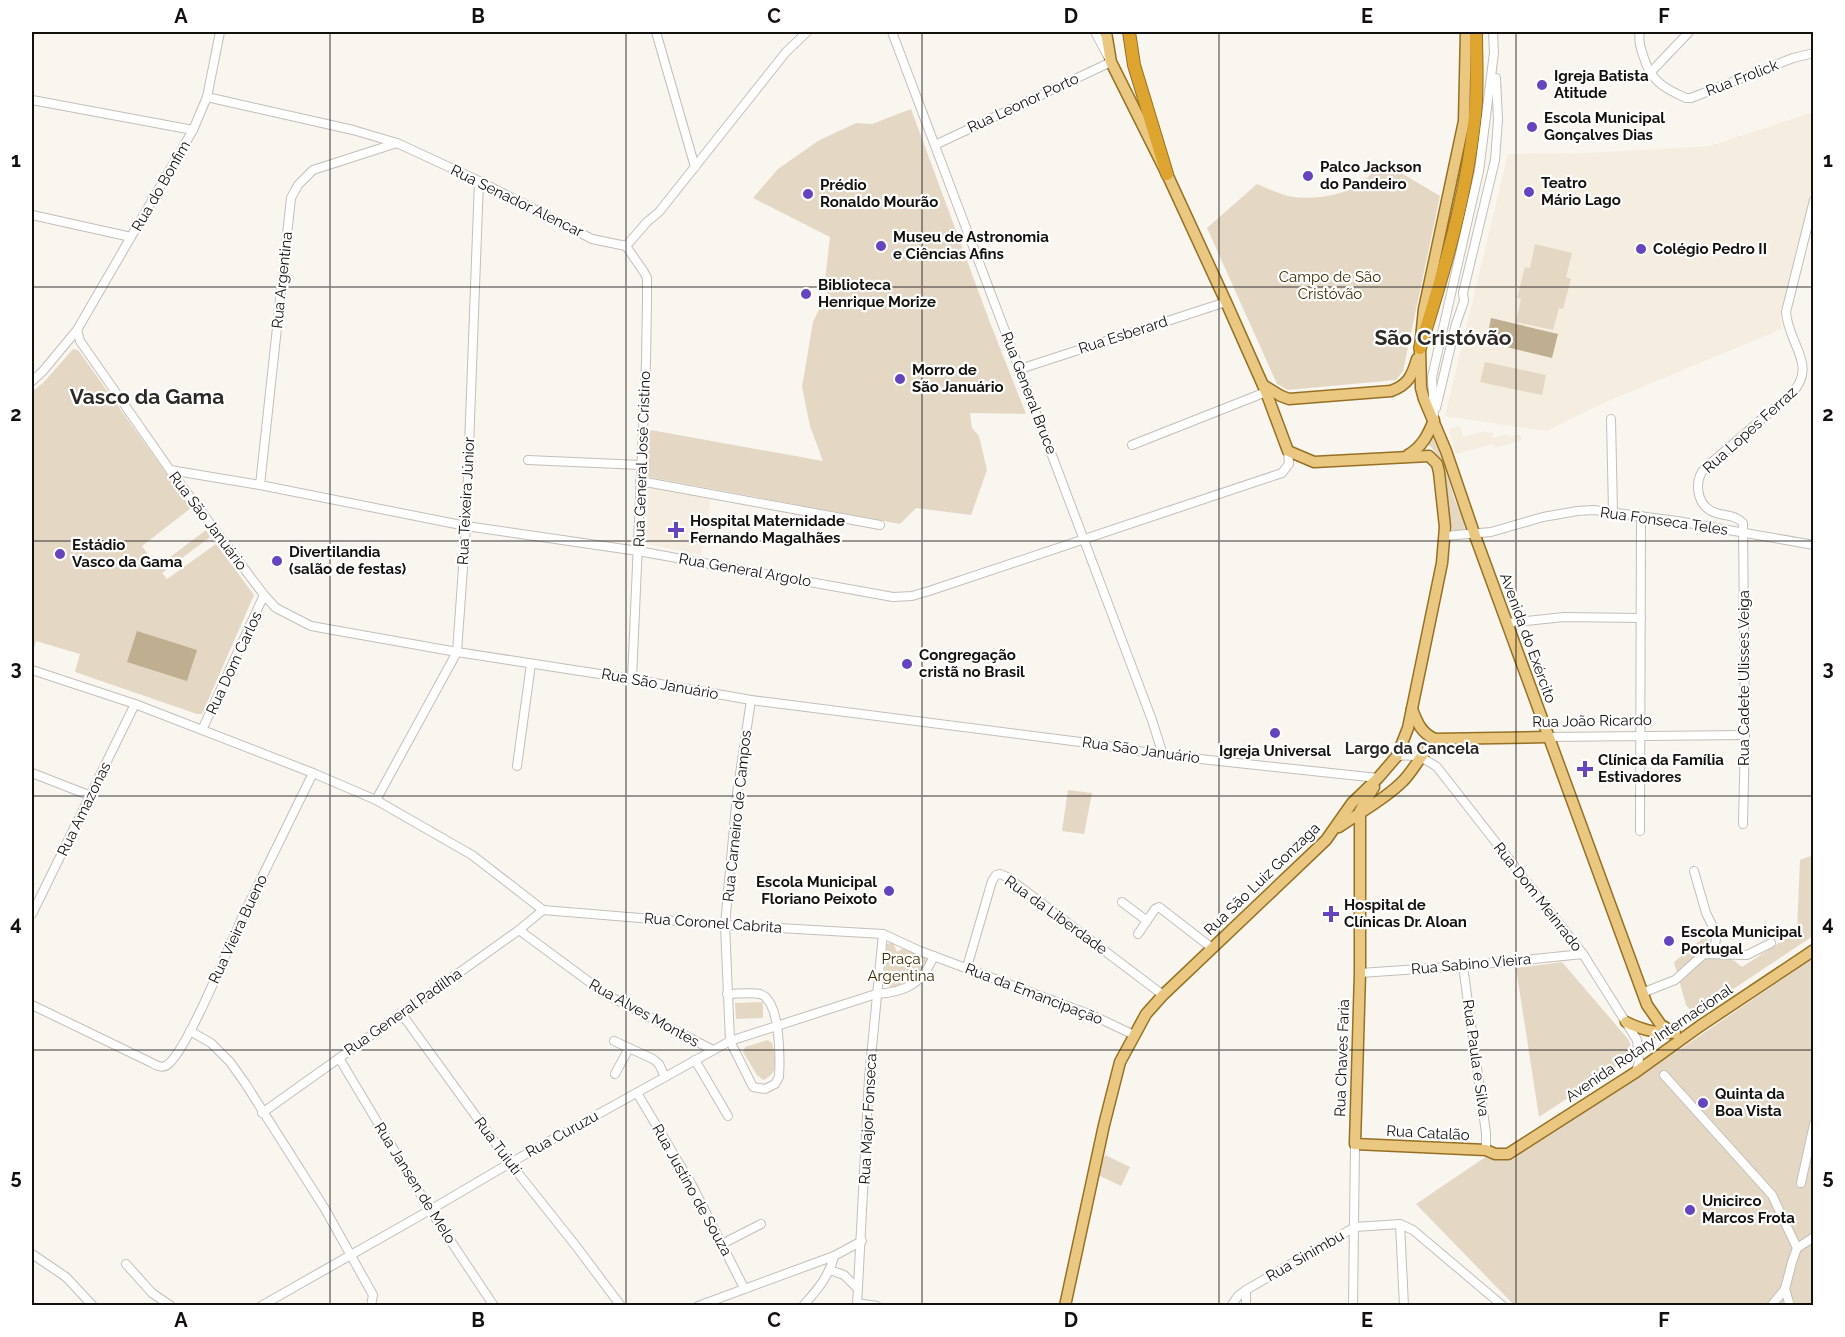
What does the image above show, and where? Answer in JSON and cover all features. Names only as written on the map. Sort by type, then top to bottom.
[{"type":"highway","points":[[1129,32],[1134,65],[1167,174]]},
{"type":"highway","points":[[1420,348],[1440,287],[1468,164],[1475,113],[1476,32]]},
{"type":"main road","points":[[1106,32],[1111,62],[1167,174],[1226,302],[1265,388],[1288,451],[1314,462],[1405,456],[1416,451],[1424,441],[1434,420],[1421,388],[1420,348],[1424,309],[1464,121],[1466,32]]},
{"type":"main road","points":[[1265,388],[1289,399],[1391,391],[1408,382],[1420,348]]},
{"type":"main road","name":"Avenida do Exército","points":[[1434,420],[1642,993],[1654,1016],[1661,1024],[1675,1033]]},
{"type":"main road","name":"Rua São Luiz Gonzaga","points":[[1066,1305],[1109,1103],[1120,1062],[1146,1014],[1334,831],[1352,803],[1397,756],[1406,734],[1442,563],[1445,536],[1437,464],[1426,455],[1405,456]]},
{"type":"main road","points":[[1412,709],[1420,728],[1431,737],[1440,740]]},
{"type":"main road","name":"Rua João Ricardo","points":[[1440,740],[1548,737]]},
{"type":"main road","points":[[1334,831],[1399,786],[1433,743],[1440,740]]},
{"type":"main road","points":[[1360,812],[1378,778]]},
{"type":"main road","name":"Rua Chaves Faria","points":[[1355,1144],[1360,973],[1360,812]]},
{"type":"main road","name":"Avenida Rotary Internacional","points":[[1499,1155],[1508,1154],[1530,1141],[1636,1072],[1814,950]]},
{"type":"main road","points":[[1626,1022],[1640,1029],[1657,1033],[1688,1031],[1700,1026]]},
{"type":"main road","name":"Rua Catalão","points":[[1355,1144],[1486,1150],[1499,1155]]},
{"type":"street","name":"Rua do Bonfim","points":[[32,381],[77,330],[193,130],[207,97],[220,32]]},
{"type":"street","points":[[656,32],[695,166]]},
{"type":"street","points":[[626,246],[658,212],[786,52],[807,32]]},
{"type":"street","name":"Rua General Bruce","points":[[892,32],[1084,538],[1163,755]]},
{"type":"street","points":[[1095,32],[1111,62]]},
{"type":"street","points":[[1434,420],[1496,160],[1498,120],[1493,32]]},
{"type":"street","points":[[1640,32],[1639,40],[1649,74]]},
{"type":"street","points":[[1649,74],[1689,32]]},
{"type":"street","name":"Rua Frolick","points":[[1649,74],[1679,95],[1691,98],[1793,58],[1814,53]]},
{"type":"street","points":[[1434,420],[1432,377],[1479,171],[1494,54]]},
{"type":"street","name":"Rua Leonor Porto","points":[[935,144],[1111,62]]},
{"type":"street","name":"Rua Senador Alencar","points":[[207,97],[353,130],[397,143],[479,181],[592,239],[626,246]]},
{"type":"street","points":[[32,100],[193,130]]},
{"type":"street","name":"Rua Argentina","points":[[260,485],[291,198],[297,185],[312,170],[397,143]]},
{"type":"street","name":"Rua Teixeira Júnior","points":[[376,800],[457,652],[466,526],[479,181]]},
{"type":"street","name":"Rua Lopes Ferraz","points":[[1744,533],[1743,523],[1738,518],[1709,510],[1703,502],[1697,484],[1705,468],[1791,394],[1803,379],[1804,370],[1788,325],[1786,312],[1814,200]]},
{"type":"street","points":[[32,215],[131,237]]},
{"type":"street","name":"Rua General José Cristino","points":[[626,246],[647,278],[646,362],[632,679]]},
{"type":"street","name":"Rua Esberard","points":[[1020,369],[1226,302]]},
{"type":"street","name":"Rua São Januário","points":[[77,330],[80,341],[170,470],[264,596],[276,608],[311,626],[751,700],[1059,739],[1163,755],[1378,778]]},
{"type":"street","points":[[70,339],[80,341]]},
{"type":"street","points":[[1132,445],[1265,388]]},
{"type":"street","points":[[1611,419],[1613,512]]},
{"type":"street","name":"Rua General Argolo","points":[[170,470],[260,485],[466,526],[638,551],[893,597],[912,596],[929,591],[1282,473],[1289,464],[1288,451]]},
{"type":"street","points":[[528,460],[641,465]]},
{"type":"street","points":[[640,481],[880,525]]},
{"type":"street","name":"Rua Fonseca Teles","points":[[1445,536],[1491,532],[1543,517],[1576,511],[1613,512],[1641,516],[1814,545]]},
{"type":"street","points":[[1640,831],[1641,516]]},
{"type":"street","name":"Rua Cadete Ulisses Veiga","points":[[1743,824],[1744,533]]},
{"type":"street","name":"Rua Dom Carlos","points":[[202,730],[264,596]]},
{"type":"street","points":[[1507,623],[1564,617],[1641,618]]},
{"type":"street","points":[[517,766],[531,664]]},
{"type":"street","points":[[32,670],[135,704],[376,800],[472,855],[543,910]]},
{"type":"street","name":"Rua Carneiro de Campos","points":[[729,1041],[725,926],[738,794],[751,700]]},
{"type":"street","name":"Rua Amazonas","points":[[32,914],[135,704]]},
{"type":"street","name":"Rua João Ricardo","points":[[1548,737],[1745,735]]},
{"type":"street","points":[[1397,756],[1421,757]]},
{"type":"street","name":"Rua Dom Meinrado","points":[[1421,757],[1437,767],[1583,954],[1637,1040],[1640,1051],[1636,1072]]},
{"type":"street","points":[[32,773],[91,796]]},
{"type":"street","name":"Rua Vieira Bueno","points":[[32,1005],[150,1062],[162,1067],[166,1066],[190,1031],[313,773]]},
{"type":"street","points":[[1694,871],[1706,913],[1717,935],[1713,953]]},
{"type":"street","name":"Rua da Liberdade","points":[[967,967],[992,881],[996,875],[1000,874],[1163,995]]},
{"type":"street","points":[[1122,902],[1147,921]]},
{"type":"street","points":[[1138,934],[1157,906],[1212,948]]},
{"type":"street","name":"Rua Coronel Cabrita","points":[[543,910],[725,926],[883,934]]},
{"type":"street","name":"Rua General Padilha","points":[[262,1113],[519,930],[543,910]]},
{"type":"street","name":"Rua Alves Montes","points":[[519,930],[607,995],[713,1050]]},
{"type":"street","points":[[876,994],[898,991],[915,983],[928,970],[934,956],[883,934]]},
{"type":"street","name":"Rua Major Fonseca","points":[[857,1304],[869,1078],[883,934]]},
{"type":"street","points":[[1642,993],[1675,980],[1704,954],[1747,955],[1772,943]]},
{"type":"street","name":"Rua Sabino Vieira","points":[[1360,973],[1583,954]]},
{"type":"street","name":"Rua da Emancipação","points":[[934,956],[1094,1016],[1134,1035]]},
{"type":"street","name":"Rua Paula e Silva","points":[[1463,966],[1486,1133],[1486,1150]]},
{"type":"street","points":[[728,994],[764,996],[770,1003],[777,1027],[779,1077],[775,1084],[765,1089],[753,1087],[729,1041]]},
{"type":"street","name":"Rua Curuzu","points":[[261,1305],[729,1041],[876,994]]},
{"type":"street","name":"Rua Tuiuti","points":[[401,1013],[510,1163],[621,1305]]},
{"type":"street","points":[[190,1031],[211,1043],[230,1062],[325,1209],[373,1295],[372,1303]]},
{"type":"street","points":[[614,1041],[653,1059],[666,1077]]},
{"type":"street","points":[[615,1074],[629,1048]]},
{"type":"street","name":"Rua Jansen de Melo","points":[[339,1058],[430,1210],[494,1305]]},
{"type":"street","points":[[695,1060],[729,1116]]},
{"type":"street","points":[[1664,1076],[1772,1194],[1797,1248]]},
{"type":"street","name":"Rua Justino de Souza","points":[[637,1093],[692,1185],[744,1288]]},
{"type":"street","points":[[1802,1183],[1814,1124]]},
{"type":"street","name":"Rua Chaves Faria","points":[[1353,1305],[1355,1144]]},
{"type":"street","points":[[722,1244],[761,1224]]},
{"type":"street","points":[[1404,1305],[1400,1224],[1413,1230],[1503,1305]]},
{"type":"street","name":"Rua Sinimbu","points":[[1231,1305],[1246,1290],[1355,1227],[1400,1224]]},
{"type":"street","points":[[1771,1305],[1785,1289],[1797,1248],[1814,1237]]},
{"type":"street","points":[[698,1305],[834,1256],[862,1241]]},
{"type":"street","points":[[32,1254],[66,1277],[93,1305]]},
{"type":"street","points":[[803,1305],[831,1270],[834,1256]]},
{"type":"street","points":[[126,1264],[152,1293],[171,1305]]},
{"type":"street","points":[[831,1270],[844,1275],[858,1289]]},
{"type":"street","points":[[1785,1289],[1790,1305]]},
{"type":"street","points":[[1246,1290],[1246,1305]]},
{"type":"street","points":[[857,1304],[877,1305]]},
{"type":"shaded area","name":"Colégio Pedro II","points":[[1813,112],[1813,183],[1780,316],[1782,329],[1608,401],[1546,431],[1445,416],[1508,154],[1588,153],[1710,146]]},
{"type":"shaded area","points":[[1491,318],[1558,334],[1552,358],[1486,342]]},
{"type":"shaded area","points":[[1460,426],[1463,437],[1486,431],[1487,433],[1492,432],[1493,438],[1507,434],[1509,437],[1520,434],[1522,440],[1495,448],[1493,444],[1456,454],[1449,429]]},
{"type":"shaded area","name":"Hospital Maternidade Fernando Magalhães","points":[[648,487],[711,498],[701,555],[647,544]]},
{"type":"shaded area","points":[[137,631],[197,650],[187,681],[127,662]]},
{"type":"green space","points":[[911,109],[1026,414],[970,413],[972,428],[979,436],[987,470],[971,515],[916,508],[900,524],[643,476],[645,429],[823,461],[810,426],[802,387],[813,322],[832,282],[825,281],[830,237],[753,198],[778,169],[818,141],[856,123],[872,124]]},
{"type":"green space","name":"Campo de São Cristóvão","points":[[1381,161],[1440,196],[1403,371],[1396,380],[1288,390],[1277,384],[1207,228],[1257,184],[1293,197],[1311,198],[1332,195],[1342,193],[1359,184]]},
{"type":"green space","points":[[1535,244],[1572,253],[1566,277],[1571,279],[1563,309],[1559,308],[1553,330],[1516,322],[1521,299],[1517,298],[1525,267],[1530,268]]},
{"type":"green space","points":[[73,349],[78,350],[191,508],[142,546],[157,567],[206,530],[210,537],[162,573],[167,579],[216,544],[254,595],[202,714],[75,672],[80,654],[36,641],[32,655],[32,392]]},
{"type":"green space","points":[[1485,362],[1546,375],[1542,395],[1480,382]]},
{"type":"green space","points":[[1432,436],[1465,531],[1453,531],[1441,462],[1427,443]]},
{"type":"green space","points":[[1068,790],[1092,793],[1084,834],[1062,831]]},
{"type":"green space","points":[[1813,855],[1813,936],[1694,1015],[1686,1005],[1674,962],[1704,937],[1742,967],[1797,931],[1800,860]]},
{"type":"green space","name":"Praça Argentina","points":[[893,942],[897,952],[905,947],[925,956],[928,961],[919,975],[895,989],[884,984],[887,944]]},
{"type":"green space","name":"Quinta da Boa Vista","points":[[1813,958],[1813,1305],[1514,1305],[1416,1204],[1487,1156],[1503,1158],[1679,1050]]},
{"type":"green space","points":[[1562,962],[1628,1039],[1631,1051],[1624,1061],[1539,1117],[1516,968]]},
{"type":"green space","points":[[763,1002],[763,1018],[736,1019],[735,1003]]},
{"type":"green space","points":[[768,1040],[772,1043],[775,1069],[769,1077],[763,1080],[757,1075],[743,1052],[745,1047]]},
{"type":"green space","points":[[1105,1155],[1130,1167],[1121,1186],[1096,1174]]},
{"type":"place","name":"Igreja Batista Atitude","points":[[1542,85]]},
{"type":"place","name":"Escola Municipal Gonçalves Dias","points":[[1532,127]]},
{"type":"place","name":"Palco Jackson do Pandeiro","points":[[1308,176]]},
{"type":"place","name":"Teatro Mário Lago","points":[[1529,192]]},
{"type":"place","name":"Prédio Ronaldo Mourão","points":[[808,194]]},
{"type":"place","name":"Museu de Astronomia e Ciências Afins","points":[[881,246]]},
{"type":"place","name":"Colégio Pedro II","points":[[1641,249]]},
{"type":"place","name":"Biblioteca Henrique Morize","points":[[806,294]]},
{"type":"place","name":"Morro de São Januário","points":[[900,379]]},
{"type":"place","name":"Hospital Maternidade Fernando Magalhães","points":[[676,530]]},
{"type":"place","name":"Estádio Vasco da Gama","points":[[60,554]]},
{"type":"place","name":"Divertilandia (salão de festas)","points":[[277,561]]},
{"type":"place","name":"Congregação cristã no Brasil","points":[[907,664]]},
{"type":"place","name":"Igreja Universal","points":[[1275,733]]},
{"type":"place","name":"Clínica da Família Estivadores","points":[[1585,769]]},
{"type":"place","name":"Escola Municipal Floriano Peixoto","points":[[889,891]]},
{"type":"place","name":"Hospital de Clínicas Dr. Aloan","points":[[1331,914]]},
{"type":"place","name":"Escola Municipal Portugal","points":[[1669,941]]},
{"type":"place","name":"Quinta da Boa Vista","points":[[1703,1103]]},
{"type":"place","name":"Unicirco Marcos Frota","points":[[1690,1210]]},
{"type":"district","name":"São Cristóvão","points":[[1443,337]]},
{"type":"district","name":"Vasco da Gama","points":[[147,396]]},
{"type":"district","name":"Largo da Cancela","points":[[1412,748]]}]
